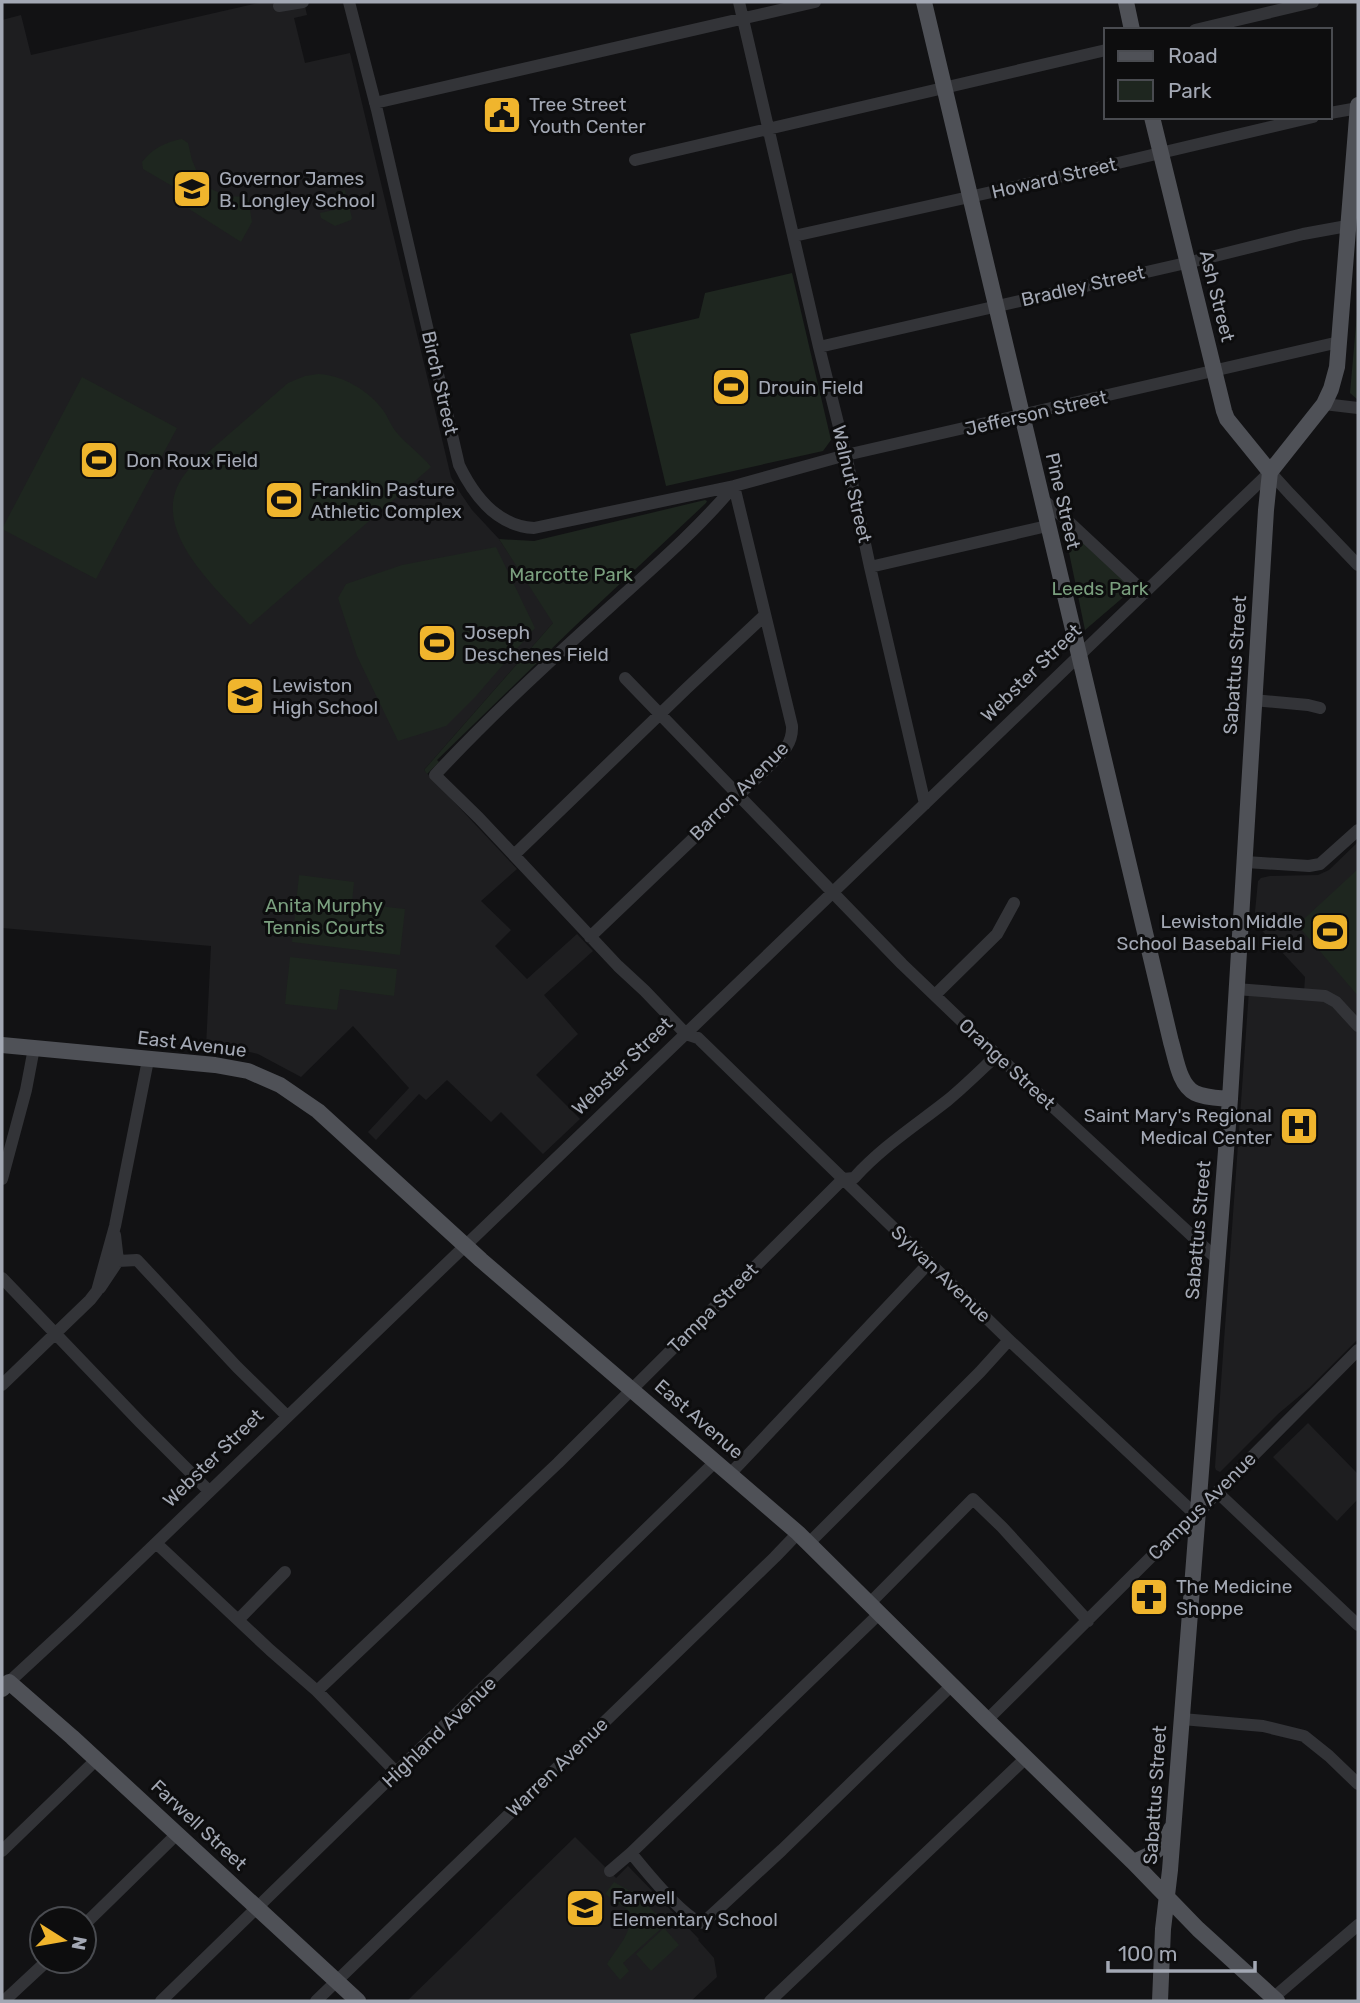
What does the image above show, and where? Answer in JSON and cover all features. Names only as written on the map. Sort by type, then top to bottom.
[{"type":"main road","name":"Pine Street","points":[[924,2],[1171,1042],[1189,1089],[1198,1095],[1230,1099]]},
{"type":"main road","points":[[1126,2],[1132,28]]},
{"type":"main road","points":[[1270,472],[1324,404],[1331,389],[1339,342],[1358,107]]},
{"type":"main road","name":"Ash Street","points":[[1152,119],[1186,263],[1227,419],[1270,472]]},
{"type":"main road","name":"Sabattus Street","points":[[1160,2001],[1163,1929],[1168,1898],[1230,1099],[1246,862],[1253,700],[1270,472]]},
{"type":"main road","name":"East Avenue","points":[[2,1045],[215,1065],[248,1071],[280,1085],[311,1105],[465,1245],[803,1538],[1198,1929],[1275,2000]]},
{"type":"main road","name":"Farwell Street","points":[[5,1686],[97,1759],[358,2001]]},
{"type":"main road","points":[[1133,1862],[1162,1847],[1174,1821]]},
{"type":"street","points":[[279,6],[303,2]]},
{"type":"street","name":"Birch Street","points":[[349,2],[455,451],[467,482],[480,499],[511,524],[534,528],[734,486]]},
{"type":"street","name":"Walnut Street","points":[[739,2],[925,804]]},
{"type":"street","points":[[375,103],[815,2]]},
{"type":"street","points":[[1203,28],[1313,2]]},
{"type":"street","points":[[635,160],[1104,50]]},
{"type":"street","points":[[1332,113],[1358,107]]},
{"type":"street","name":"Howard Street","points":[[794,236],[1305,119]]},
{"type":"street","name":"Bradley Street","points":[[819,347],[1347,226]]},
{"type":"street","name":"Jefferson Street","points":[[734,486],[846,455],[1339,342]]},
{"type":"street","points":[[1324,404],[1358,408]]},
{"type":"street","points":[[1270,472],[1358,565]]},
{"type":"street","name":"Webster Street","points":[[5,1686],[1270,472]]},
{"type":"street","name":"Barron Avenue","points":[[590,937],[788,747],[793,736],[734,486]]},
{"type":"street","name":"Sylvan Avenue","points":[[734,486],[719,504],[532,679],[435,775],[685,1034],[698,1038],[1009,1340],[1196,1516]]},
{"type":"street","points":[[1040,498],[1145,593]]},
{"type":"street","points":[[870,567],[1047,526]]},
{"type":"street","points":[[514,855],[765,615]]},
{"type":"street","name":"Orange Street","points":[[625,678],[935,995],[1216,1258]]},
{"type":"street","points":[[1253,700],[1320,708]]},
{"type":"street","points":[[1246,862],[1309,866],[1320,864],[1358,830]]},
{"type":"street","points":[[935,995],[997,934],[1014,903]]},
{"type":"street","points":[[1236,989],[1325,996],[1336,1002],[1358,1026]]},
{"type":"street","points":[[2,1179],[26,1090],[34,1048]]},
{"type":"street","name":"Tampa Street","points":[[317,1691],[558,1463],[843,1179],[854,1178],[891,1142],[949,1099],[997,1055]]},
{"type":"street","points":[[97,1291],[114,1226],[148,1060]]},
{"type":"street","points":[[2,1385],[90,1300],[111,1274],[118,1261],[114,1226]]},
{"type":"street","points":[[118,1261],[137,1260],[287,1416]]},
{"type":"street","points":[[730,1474],[929,1263]]},
{"type":"street","points":[[2,1278],[209,1491]]},
{"type":"street","name":"Warren Avenue","points":[[316,2001],[775,1557],[803,1538],[951,1400],[1009,1340]]},
{"type":"street","name":"Campus Avenue","points":[[987,1720],[1196,1516],[1358,1350]]},
{"type":"street","name":"Highland Avenue","points":[[161,2001],[716,1461]]},
{"type":"street","points":[[1217,1492],[1358,1625]]},
{"type":"street","points":[[610,1871],[875,1608],[973,1499],[1088,1621]]},
{"type":"street","points":[[156,1543],[317,1691],[397,1773]]},
{"type":"street","points":[[239,1619],[285,1572]]},
{"type":"street","points":[[631,1853],[685,1912],[698,1923],[703,1923],[952,1685]]},
{"type":"street","points":[[1182,1719],[1263,1726],[1304,1736],[1321,1748],[1358,1783]]},
{"type":"street","points":[[770,2001],[1026,1758]]},
{"type":"street","points":[[2,1852],[97,1759]]},
{"type":"street","points":[[98,1911],[177,1835]]},
{"type":"street","points":[[1275,2000],[1358,1925]]},
{"type":"street","points":[[4,2001],[32,1975]]},
{"type":"shaded area","name":"Lewiston High School","points":[[263,2],[304,2],[307,15],[294,18],[305,63],[350,53],[451,477],[472,510],[499,539],[554,622],[424,770],[517,869],[481,901],[511,930],[495,946],[527,979],[577,934],[593,951],[544,995],[578,1034],[536,1075],[580,1119],[543,1154],[501,1112],[491,1122],[447,1080],[426,1100],[419,1094],[376,1140],[368,1132],[409,1088],[353,1026],[301,1077],[258,1054],[206,1047],[211,946],[2,928],[2,20],[21,15],[31,55]]},
{"type":"shaded area","name":"Saint Mary's Regional Medical Center","points":[[1358,842],[1358,1339],[1220,1472],[1215,1467],[1249,990],[1304,993],[1305,977],[1254,922],[1258,881],[1270,876],[1318,875],[1329,870]]},
{"type":"shaded area","points":[[1308,1423],[1358,1474],[1358,1499],[1337,1521],[1273,1457]]},
{"type":"shaded area","name":"Farwell Elementary School","points":[[575,1837],[616,1878],[628,1866],[699,1939],[714,1958],[717,1977],[691,2001],[407,2001]]},
{"type":"green space","points":[[182,139],[188,143],[201,181],[205,180],[207,187],[226,196],[248,197],[252,222],[241,242],[175,200],[184,193],[143,169],[142,162],[155,150]]},
{"type":"green space","points":[[345,190],[352,218],[335,226],[321,218],[320,213],[338,209],[335,192]]},
{"type":"green space","name":"Drouin Field","points":[[792,273],[831,440],[823,451],[666,486],[630,334],[699,318],[705,293]]},
{"type":"green space","points":[[1358,302],[1358,400],[1350,393]]},
{"type":"green space","name":"Franklin Pasture Athletic Complex","points":[[318,374],[336,377],[370,396],[383,410],[397,433],[431,467],[250,625],[187,552],[177,530],[173,509],[177,488],[191,467],[288,383]]},
{"type":"green space","name":"Don Roux Field","points":[[82,377],[177,428],[96,579],[2,529]]},
{"type":"green space","name":"Marcotte Park","points":[[705,500],[706,503],[437,760],[439,762],[427,774],[424,770],[553,623],[499,539],[534,541]]},
{"type":"green space","name":"Leeds Park","points":[[1071,532],[1134,588],[1085,630],[1065,533]]},
{"type":"green space","name":"Joseph Deschenes Field","points":[[496,547],[535,628],[446,726],[398,741],[357,656],[338,598],[346,584],[402,565]]},
{"type":"green space","name":"Lewiston Middle School Baseball Field","points":[[1358,869],[1358,996],[1300,928],[1300,923]]},
{"type":"green space","name":"Anita Murphy Tennis Courts","points":[[299,875],[354,882],[352,903],[405,909],[400,955],[292,942]]},
{"type":"green space","name":"Anita Murphy Tennis Courts","points":[[290,957],[397,969],[394,996],[340,989],[337,1010],[285,1004]]},
{"type":"green space","points":[[614,1882],[630,1891],[638,1892],[643,1901],[666,1924],[623,1963],[629,1971],[620,1980],[607,1964],[624,1939],[630,1918],[629,1911],[605,1894]]},
{"type":"green space","points":[[664,1928],[679,1945],[651,1971],[636,1954]]},
{"type":"place","name":"Tree Street Youth Center","points":[[502,115]]},
{"type":"place","name":"Governor James B. Longley School","points":[[192,189]]},
{"type":"place","name":"Drouin Field","points":[[731,387]]},
{"type":"place","name":"Don Roux Field","points":[[99,460]]},
{"type":"place","name":"Franklin Pasture Athletic Complex","points":[[284,500]]},
{"type":"place","name":"Joseph Deschenes Field","points":[[437,643]]},
{"type":"place","name":"Lewiston High School","points":[[245,696]]},
{"type":"place","name":"Lewiston Middle School Baseball Field","points":[[1330,932]]},
{"type":"place","name":"Saint Mary's Regional Medical Center","points":[[1299,1126]]},
{"type":"place","name":"The Medicine Shoppe","points":[[1149,1597]]},
{"type":"place","name":"Farwell Elementary School","points":[[585,1908]]}]
